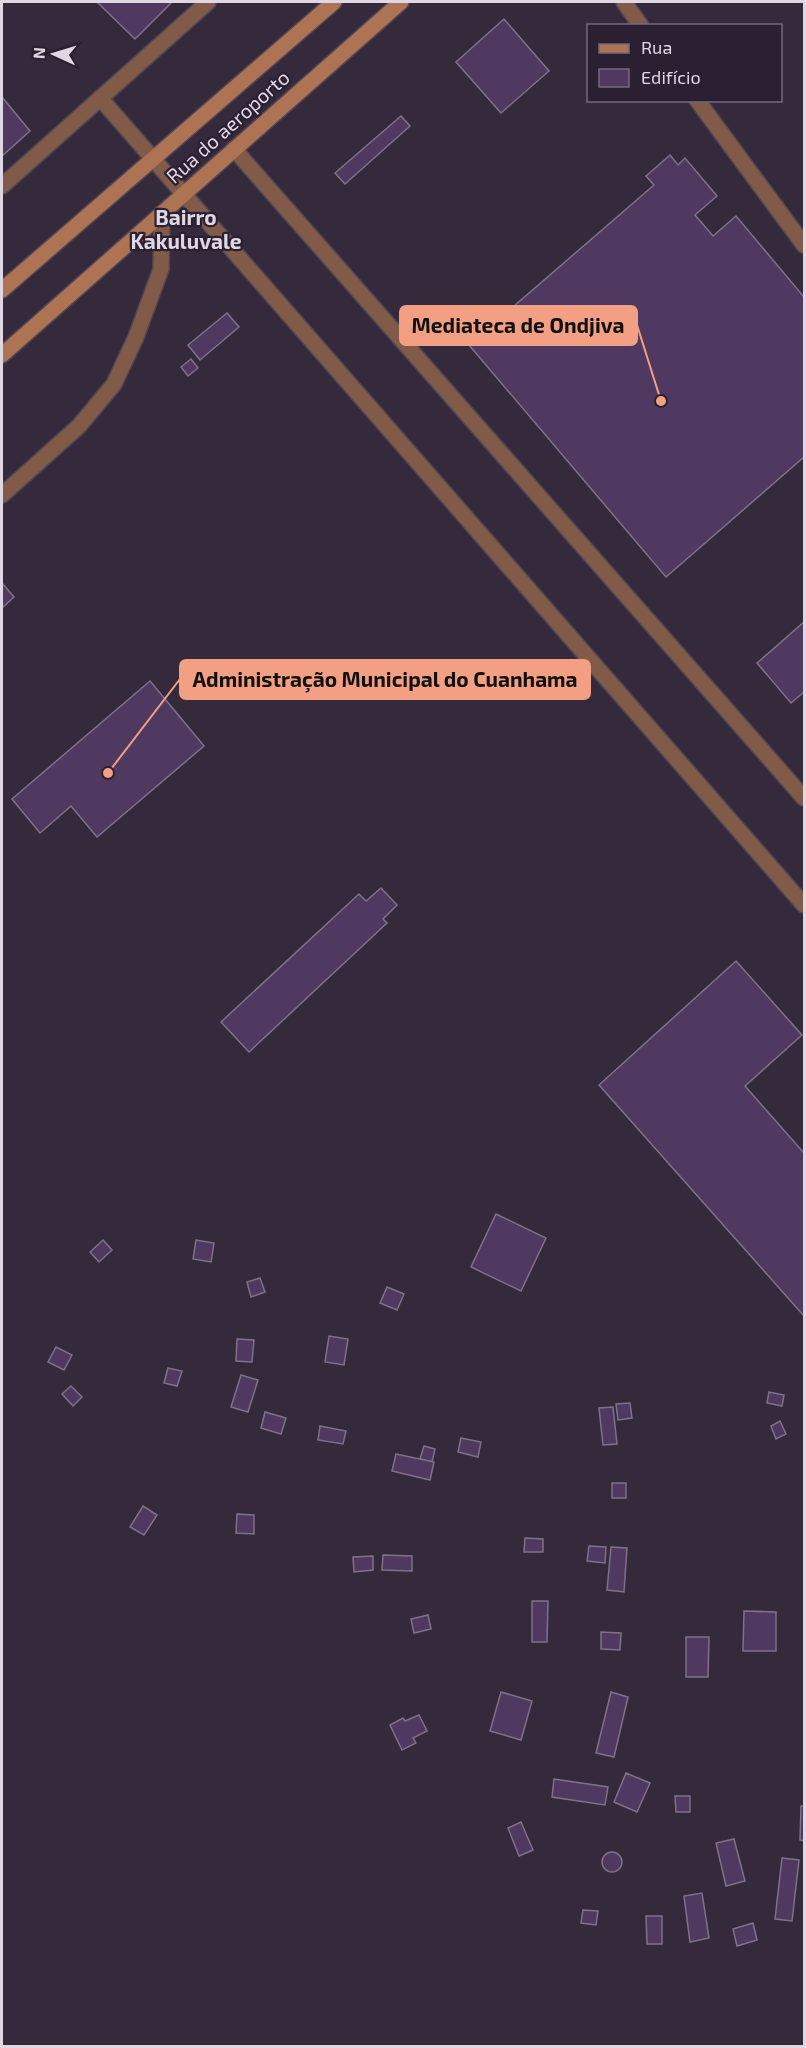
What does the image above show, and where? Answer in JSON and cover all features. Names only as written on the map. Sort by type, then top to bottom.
[{"type":"main road","name":"Rua do aeroporto","points":[[2,290],[334,2]]},
{"type":"main road","name":"Rua do aeroporto","points":[[2,355],[401,2]]},
{"type":"street","points":[[2,186],[208,2]]},
{"type":"street","points":[[624,2],[640,24]]},
{"type":"street","points":[[100,98],[804,906]]},
{"type":"street","points":[[698,102],[804,245]]},
{"type":"street","points":[[234,149],[804,798]]},
{"type":"street","points":[[2,495],[78,426],[114,384],[136,337],[161,269],[162,213]]},
{"type":"building","points":[[97,2],[172,2],[135,39]]},
{"type":"building","points":[[504,19],[549,71],[501,113],[456,62]]},
{"type":"building","points":[[2,97],[30,131],[2,156]]},
{"type":"building","points":[[401,116],[410,126],[345,184],[335,173]]},
{"type":"building","points":[[670,155],[678,165],[685,158],[717,196],[695,215],[713,236],[736,216],[804,297],[804,457],[666,577],[469,345],[654,185],[646,176]]},
{"type":"building","points":[[227,313],[239,327],[200,360],[188,345]]},
{"type":"building","points":[[191,359],[198,368],[188,376],[181,367]]},
{"type":"building","points":[[2,583],[14,597],[2,608]]},
{"type":"building","points":[[804,622],[804,692],[791,703],[757,663]]},
{"type":"building","points":[[150,681],[204,746],[97,837],[71,806],[40,833],[12,799]]},
{"type":"building","points":[[381,888],[397,905],[383,919],[387,923],[249,1052],[221,1022],[359,894],[366,901]]},
{"type":"building","points":[[736,961],[802,1035],[745,1086],[804,1153],[804,1316],[599,1085]]},
{"type":"building","points":[[496,1214],[546,1238],[521,1291],[471,1267]]},
{"type":"building","points":[[103,1240],[112,1250],[99,1262],[90,1252]]},
{"type":"building","points":[[196,1240],[214,1243],[211,1262],[193,1259]]},
{"type":"building","points":[[260,1278],[265,1292],[251,1297],[247,1282]]},
{"type":"building","points":[[387,1287],[404,1294],[397,1310],[380,1303]]},
{"type":"building","points":[[329,1336],[348,1339],[344,1365],[325,1362]]},
{"type":"building","points":[[237,1339],[254,1340],[252,1362],[236,1361]]},
{"type":"building","points":[[56,1347],[72,1355],[64,1370],[48,1362]]},
{"type":"building","points":[[168,1368],[182,1371],[177,1386],[164,1383]]},
{"type":"building","points":[[241,1375],[258,1380],[248,1412],[231,1407]]},
{"type":"building","points":[[71,1386],[82,1397],[73,1406],[62,1394]]},
{"type":"building","points":[[769,1392],[784,1395],[782,1406],[767,1403]]},
{"type":"building","points":[[630,1403],[632,1418],[618,1420],[616,1404]]},
{"type":"building","points":[[613,1407],[617,1444],[603,1445],[599,1408]]},
{"type":"building","points":[[265,1412],[286,1418],[281,1434],[261,1428]]},
{"type":"building","points":[[780,1421],[786,1434],[776,1439],[771,1426]]},
{"type":"building","points":[[320,1426],[346,1431],[343,1444],[318,1440]]},
{"type":"building","points":[[461,1438],[481,1442],[478,1457],[458,1452]]},
{"type":"building","points":[[424,1446],[435,1449],[432,1462],[420,1459]]},
{"type":"building","points":[[396,1454],[434,1462],[430,1480],[392,1471]]},
{"type":"building","points":[[612,1483],[626,1483],[626,1498],[612,1498]]},
{"type":"building","points":[[143,1506],[157,1515],[144,1535],[130,1527]]},
{"type":"building","points":[[237,1514],[254,1515],[254,1534],[236,1533]]},
{"type":"building","points":[[525,1538],[543,1539],[543,1552],[524,1552]]},
{"type":"building","points":[[589,1546],[606,1547],[605,1563],[587,1561]]},
{"type":"building","points":[[611,1547],[627,1548],[624,1592],[607,1590]]},
{"type":"building","points":[[383,1555],[412,1556],[412,1571],[382,1570]]},
{"type":"building","points":[[373,1556],[373,1570],[354,1572],[353,1557]]},
{"type":"building","points":[[532,1601],[548,1601],[547,1642],[532,1642]]},
{"type":"building","points":[[744,1611],[776,1612],[776,1651],[743,1651]]},
{"type":"building","points":[[428,1615],[431,1629],[414,1633],[411,1619]]},
{"type":"building","points":[[601,1632],[621,1633],[620,1650],[601,1649]]},
{"type":"building","points":[[686,1637],[709,1637],[708,1677],[686,1677]]},
{"type":"building","points":[[501,1692],[532,1701],[521,1740],[490,1731]]},
{"type":"building","points":[[611,1692],[628,1697],[614,1757],[596,1753]]},
{"type":"building","points":[[419,1715],[427,1731],[413,1738],[416,1743],[402,1750],[390,1725],[403,1718],[405,1721]]},
{"type":"building","points":[[626,1773],[650,1783],[637,1812],[614,1802]]},
{"type":"building","points":[[554,1779],[608,1787],[605,1805],[552,1797]]},
{"type":"building","points":[[675,1796],[690,1796],[690,1812],[676,1812]]},
{"type":"building","points":[[801,1806],[804,1806],[804,1841],[800,1840]]},
{"type":"building","points":[[521,1822],[533,1850],[519,1856],[508,1828]]},
{"type":"building","points":[[734,1839],[745,1881],[726,1886],[716,1843]]},
{"type":"building","points":[[612,1852],[619,1855],[622,1862],[619,1869],[612,1872],[605,1869],[602,1862],[605,1855]]},
{"type":"building","points":[[782,1858],[799,1860],[792,1921],[775,1919]]},
{"type":"building","points":[[702,1893],[709,1938],[690,1942],[684,1896]]},
{"type":"building","points":[[583,1910],[598,1911],[596,1925],[581,1923]]},
{"type":"building","points":[[646,1916],[662,1916],[662,1944],[647,1944]]},
{"type":"building","points":[[753,1923],[757,1940],[737,1946],[733,1929]]},
{"type":"place","name":"Mediateca de Ondjiva","points":[[661,401]]},
{"type":"place","name":"Administração Municipal do Cuanhama","points":[[108,773]]},
{"type":"district","name":"Bairro Kakuluvale","points":[[186,230]]}]
